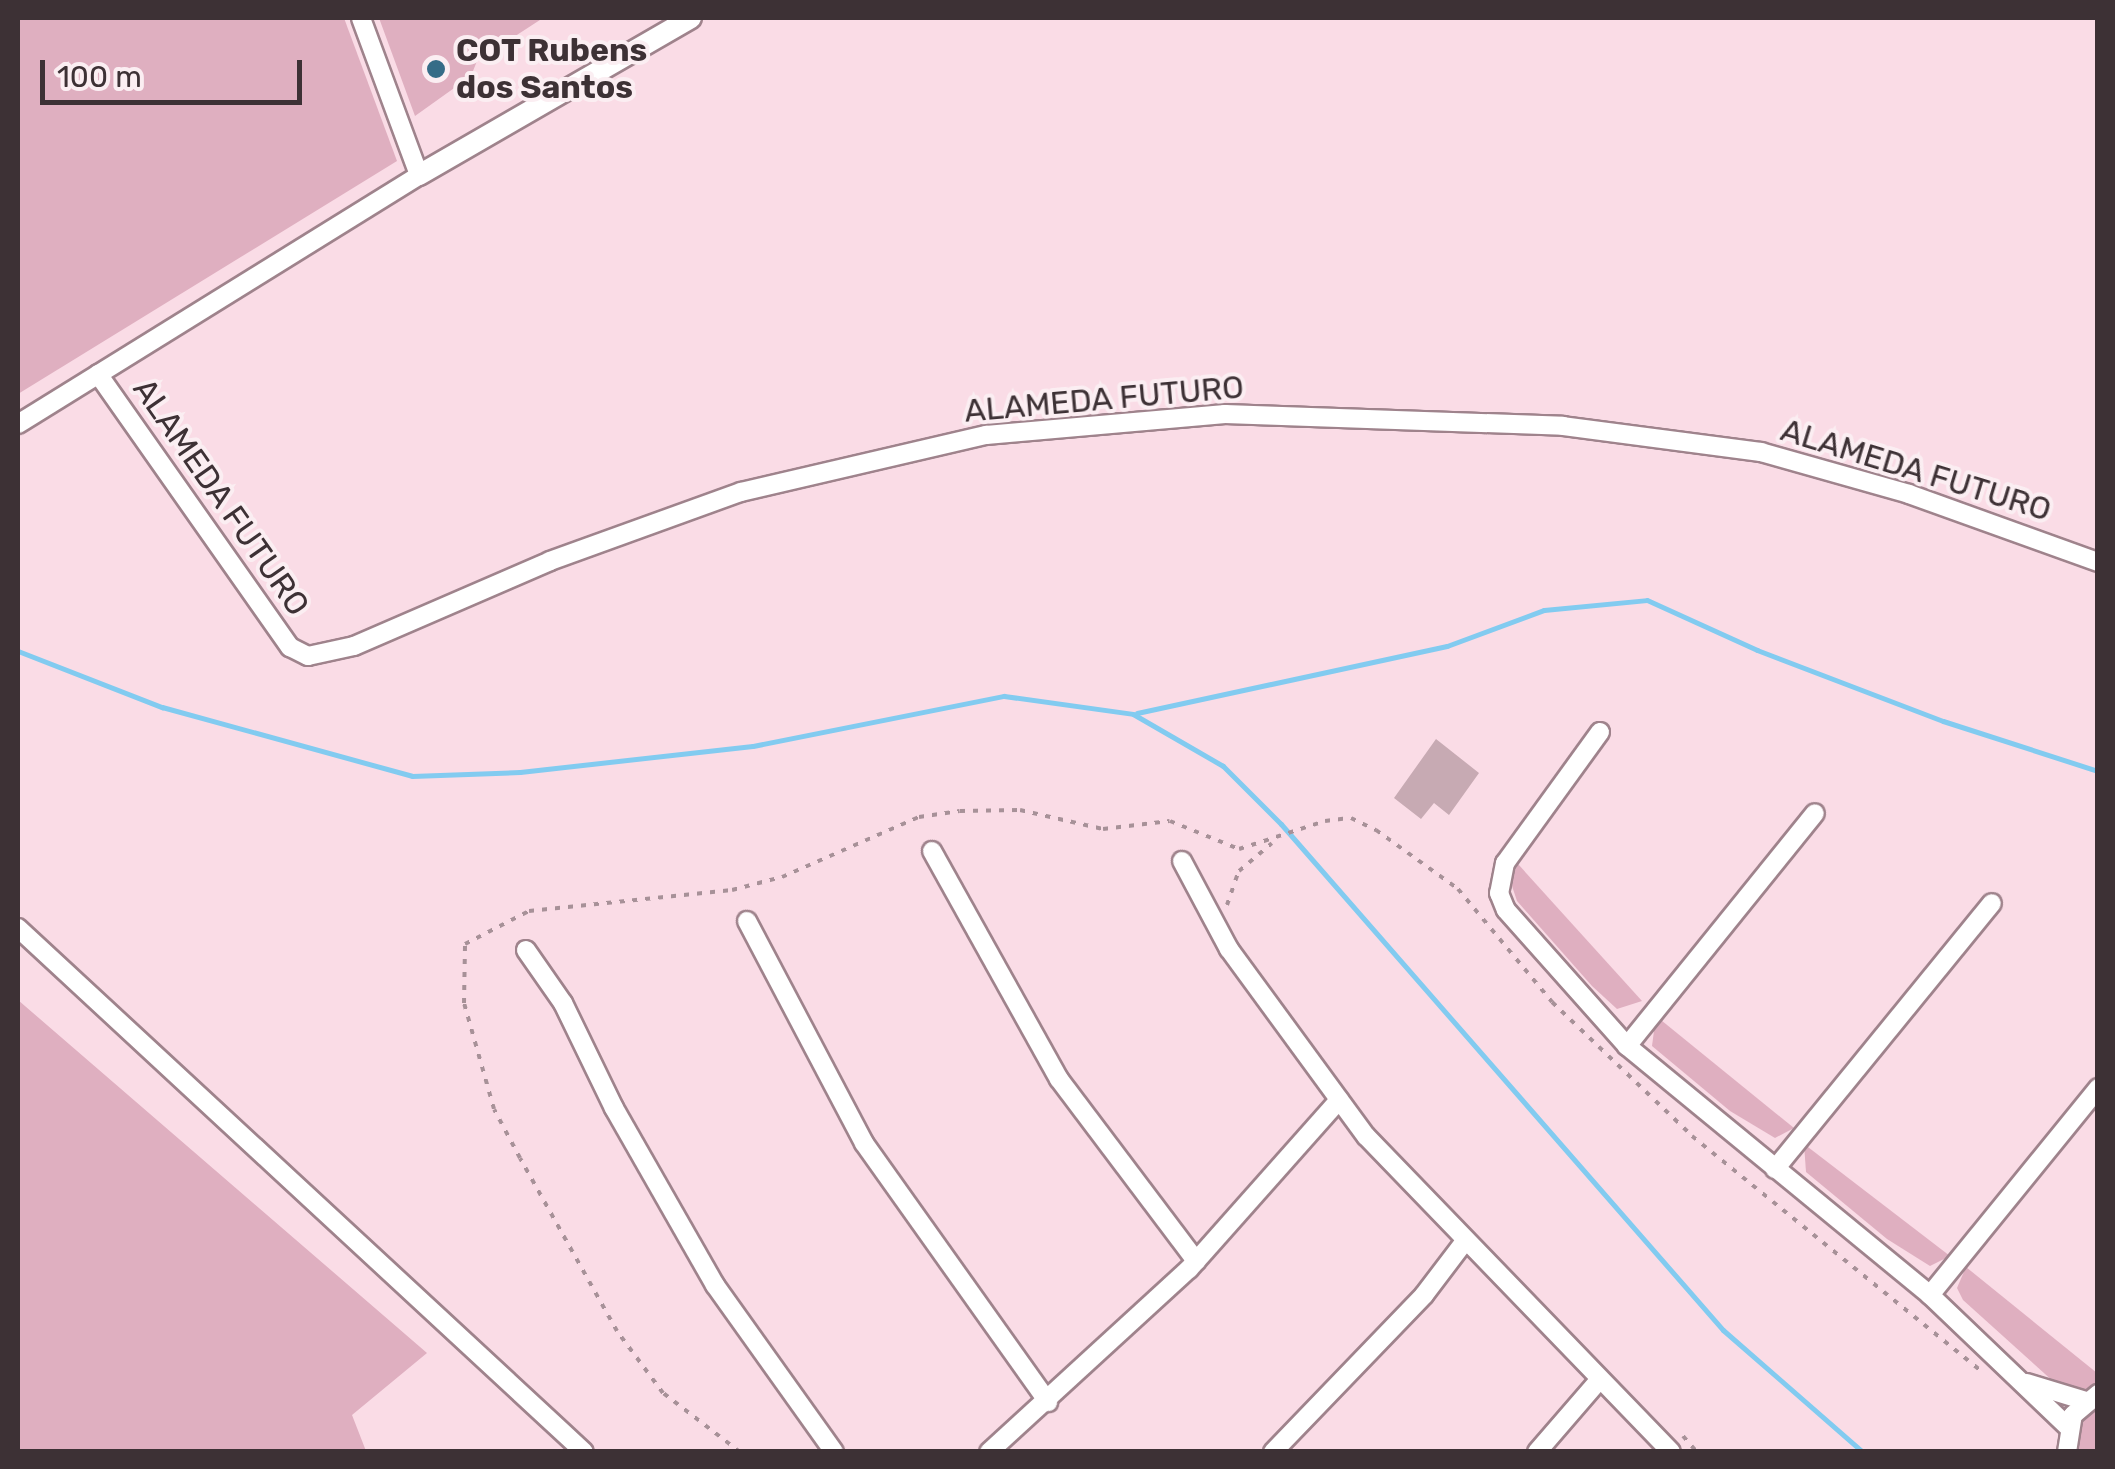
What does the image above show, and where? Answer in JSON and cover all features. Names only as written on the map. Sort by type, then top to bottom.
[{"type":"street","points":[[361,18],[419,175]]},
{"type":"street","points":[[18,424],[419,175],[691,18]]},
{"type":"street","name":"ALAMEDA FUTURO","points":[[98,374],[290,647],[308,656],[354,646],[550,561],[741,492],[986,435],[1226,414],[1564,426],[1760,452],[1909,494],[2098,562]]},
{"type":"street","points":[[1600,732],[1505,863],[1499,893],[1520,928],[1628,1046],[1930,1295],[2068,1427]]},
{"type":"street","points":[[1628,1046],[1815,813]]},
{"type":"street","points":[[932,852],[1058,1078],[1196,1261]]},
{"type":"street","points":[[1182,861],[1229,949],[1339,1100],[1465,1241],[1670,1452]]},
{"type":"street","points":[[1775,1169],[1992,904]]},
{"type":"street","points":[[748,921],[864,1143],[1048,1402]]},
{"type":"street","points":[[18,928],[584,1452]]},
{"type":"street","points":[[526,950],[563,1003],[614,1108],[706,1270],[834,1452]]},
{"type":"street","points":[[1930,1295],[2098,1088]]},
{"type":"street","points":[[989,1452],[1048,1402],[1196,1261],[1339,1100]]},
{"type":"street","points":[[1273,1452],[1424,1295],[1465,1241]]},
{"type":"street","points":[[1537,1452],[1600,1379]]},
{"type":"street","points":[[2026,1383],[2092,1398],[2068,1427],[2067,1452]]},
{"type":"path","points":[[740,1452],[663,1393],[617,1331],[502,1125],[464,1003],[465,944],[529,911],[732,890],[782,877],[919,818],[960,811],[1020,810],[1102,829],[1170,821],[1239,849],[1302,830]]},
{"type":"path","points":[[1229,916],[1229,890],[1239,871],[1280,838]]},
{"type":"path","points":[[1671,1424],[1698,1452]]},
{"type":"shaded area","points":[[18,18],[344,18],[397,161],[18,394]]},
{"type":"shaded area","name":"COT Rubens dos Santos","points":[[379,18],[543,18],[477,61],[471,76],[415,116]]},
{"type":"shaded area","points":[[1518,864],[1642,1001],[1617,1009],[1592,986],[1517,901],[1510,880]]},
{"type":"shaded area","points":[[18,1000],[427,1353],[352,1415],[366,1451],[18,1451]]},
{"type":"shaded area","points":[[1656,1016],[1794,1128],[1775,1138],[1730,1111],[1652,1046]]},
{"type":"shaded area","points":[[1804,1144],[1950,1256],[1930,1266],[1887,1239],[1806,1172]]},
{"type":"shaded area","points":[[1966,1267],[2097,1373],[2097,1387],[2080,1390],[2055,1383],[1963,1300],[1957,1288]]},
{"type":"shaded area","points":[[2097,1405],[2097,1451],[2078,1452],[2081,1424]]},
{"type":"building","points":[[1436,739],[1479,773],[1449,815],[1434,803],[1421,819],[1394,798]]},
{"type":"waterway","points":[[1137,713],[1447,646],[1544,610],[1647,600],[1757,650],[1943,721],[2098,771]]},
{"type":"waterway","points":[[18,651],[162,707],[412,776],[520,772],[753,746],[1004,696],[1133,714],[1223,766],[1281,824],[1723,1330],[1863,1452]]},
{"type":"place","name":"COT Rubens dos Santos","points":[[436,69]]}]
